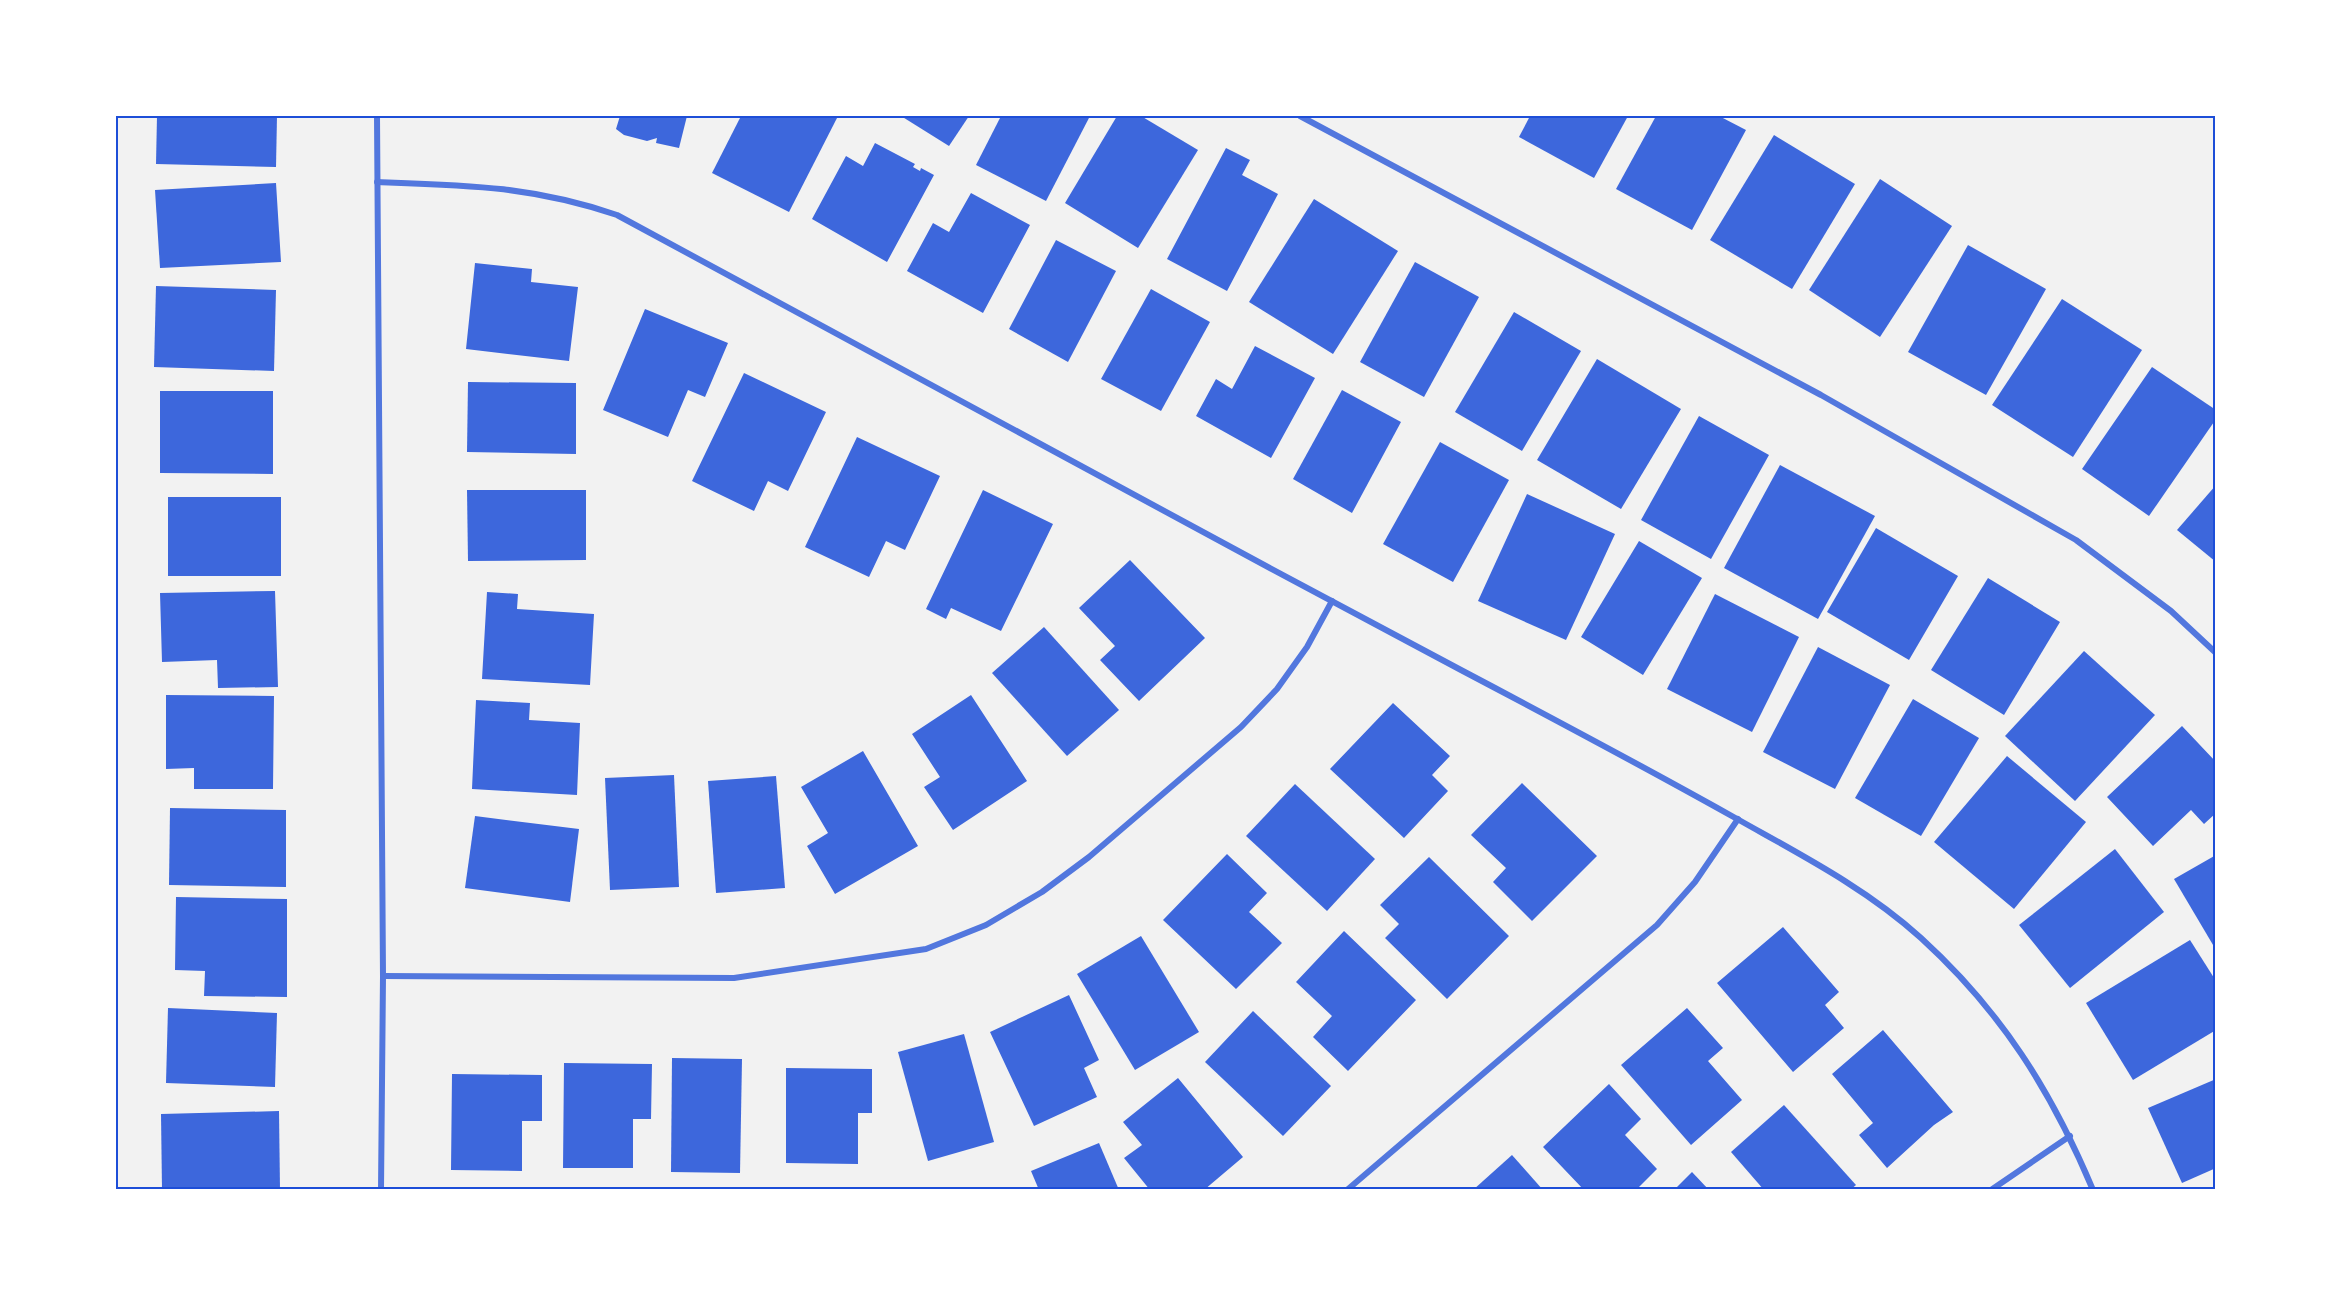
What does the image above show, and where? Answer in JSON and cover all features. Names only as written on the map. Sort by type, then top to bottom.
[{"type":"street","points":[[377,116],[383,976],[381,1190]]},
{"type":"street","points":[[1300,116],[1810,390],[2076,540],[2170,611],[2216,653]]},
{"type":"street","points":[[377,182],[483,185],[506,188],[574,200],[617,215],[1738,819],[1853,884],[1919,937],[1973,990],[2025,1056],[2070,1136],[2093,1190]]},
{"type":"street","points":[[383,976],[734,978],[926,949],[986,925],[1042,892],[1089,857],[1223,743],[1277,689],[1307,647],[1332,601]]},
{"type":"street","points":[[1347,1190],[1657,925],[1695,882],[1738,819]]},
{"type":"street","points":[[1991,1190],[2070,1136]]},
{"type":"building","points":[[157,116],[277,116],[276,167],[156,164]]},
{"type":"building","points":[[620,116],[687,116],[679,148],[656,143],[657,138],[647,141],[624,135],[616,129]]},
{"type":"building","points":[[741,116],[837,118],[789,212],[712,173]]},
{"type":"building","points":[[901,116],[969,116],[949,146]]},
{"type":"building","points":[[1001,116],[1090,116],[1046,201],[976,165]]},
{"type":"building","points":[[1117,116],[1141,116],[1198,150],[1138,248],[1065,203]]},
{"type":"building","points":[[1530,116],[1628,116],[1594,178],[1519,137]]},
{"type":"building","points":[[1656,116],[1719,116],[1746,130],[1692,230],[1616,189]]},
{"type":"building","points":[[1774,135],[1855,184],[1792,289],[1710,240]]},
{"type":"building","points":[[875,143],[915,164],[913,167],[920,171],[921,168],[934,175],[887,262],[812,219],[846,156],[863,166]]},
{"type":"building","points":[[1226,148],[1250,160],[1242,175],[1278,194],[1227,291],[1167,259]]},
{"type":"building","points":[[1880,179],[1952,226],[1880,337],[1809,290]]},
{"type":"building","points":[[276,183],[281,262],[160,268],[155,190]]},
{"type":"building","points":[[971,193],[1030,225],[983,313],[907,271],[933,223],[949,232]]},
{"type":"building","points":[[1314,199],[1398,251],[1333,354],[1249,302]]},
{"type":"building","points":[[1056,240],[1116,271],[1068,362],[1009,329]]},
{"type":"building","points":[[1968,245],[2046,289],[1986,395],[1908,352]]},
{"type":"building","points":[[1415,262],[1479,297],[1424,397],[1360,362]]},
{"type":"building","points":[[475,263],[532,269],[531,282],[578,287],[569,361],[466,349]]},
{"type":"building","points":[[156,286],[276,290],[274,371],[154,367]]},
{"type":"building","points":[[1151,289],[1210,322],[1161,411],[1101,379]]},
{"type":"building","points":[[2062,299],[2142,350],[2073,457],[1992,405]]},
{"type":"building","points":[[645,309],[728,343],[705,397],[688,390],[668,437],[603,410]]},
{"type":"building","points":[[1514,312],[1581,351],[1522,451],[1455,412]]},
{"type":"building","points":[[1255,346],[1315,378],[1271,458],[1196,416],[1216,379],[1232,389]]},
{"type":"building","points":[[1597,359],[1681,409],[1621,509],[1537,460]]},
{"type":"building","points":[[2152,367],[2216,410],[2216,419],[2149,516],[2082,469]]},
{"type":"building","points":[[744,373],[826,412],[788,491],[768,481],[754,511],[692,481]]},
{"type":"building","points":[[468,382],[576,383],[576,454],[467,452]]},
{"type":"building","points":[[1342,390],[1401,422],[1352,513],[1293,479]]},
{"type":"building","points":[[160,391],[273,391],[273,474],[160,473]]},
{"type":"building","points":[[1699,416],[1769,455],[1711,559],[1641,520]]},
{"type":"building","points":[[857,437],[940,476],[905,550],[886,541],[869,577],[805,547]]},
{"type":"building","points":[[1440,442],[1509,480],[1453,582],[1383,544]]},
{"type":"building","points":[[1780,465],[1875,516],[1818,619],[1724,568]]},
{"type":"building","points":[[2216,485],[2216,562],[2177,530]]},
{"type":"building","points":[[467,490],[586,490],[586,560],[468,561]]},
{"type":"building","points":[[983,490],[1053,524],[1001,631],[951,608],[946,619],[926,609]]},
{"type":"building","points":[[1527,494],[1615,534],[1566,640],[1478,601]]},
{"type":"building","points":[[168,497],[281,497],[281,576],[168,576]]},
{"type":"building","points":[[1876,528],[1958,576],[1909,660],[1827,612]]},
{"type":"building","points":[[1639,541],[1702,578],[1643,675],[1581,637]]},
{"type":"building","points":[[1130,560],[1205,638],[1139,701],[1100,660],[1115,646],[1079,608]]},
{"type":"building","points":[[1988,578],[2060,622],[2004,715],[1931,670]]},
{"type":"building","points":[[275,591],[278,687],[218,688],[217,660],[162,662],[160,593]]},
{"type":"building","points":[[487,592],[518,594],[517,609],[594,614],[590,685],[482,679]]},
{"type":"building","points":[[1715,594],[1799,637],[1752,732],[1667,689]]},
{"type":"building","points":[[1044,627],[1119,710],[1067,756],[992,673]]},
{"type":"building","points":[[1818,647],[1890,685],[1835,789],[1763,752]]},
{"type":"building","points":[[2084,651],[2155,715],[2075,801],[2005,736]]},
{"type":"building","points":[[166,695],[274,696],[273,789],[194,789],[194,768],[166,769]]},
{"type":"building","points":[[971,695],[1027,781],[953,830],[924,787],[940,777],[912,734]]},
{"type":"building","points":[[1913,699],[1979,738],[1921,836],[1855,798]]},
{"type":"building","points":[[476,700],[530,703],[529,720],[580,723],[577,795],[472,789]]},
{"type":"building","points":[[1393,703],[1450,756],[1432,775],[1448,791],[1404,838],[1330,769]]},
{"type":"building","points":[[2182,726],[2216,762],[2216,813],[2204,824],[2191,810],[2153,846],[2107,797]]},
{"type":"building","points":[[863,751],[918,846],[835,894],[807,846],[828,833],[801,787]]},
{"type":"building","points":[[2007,756],[2086,822],[2014,909],[1934,842]]},
{"type":"building","points":[[674,775],[679,887],[610,890],[605,778]]},
{"type":"building","points":[[776,776],[785,888],[716,893],[708,781]]},
{"type":"building","points":[[1522,783],[1597,856],[1532,921],[1493,882],[1506,868],[1471,835]]},
{"type":"building","points":[[1295,784],[1375,859],[1327,911],[1246,836]]},
{"type":"building","points":[[170,808],[286,810],[286,887],[169,885]]},
{"type":"building","points":[[475,816],[579,829],[570,902],[465,888]]},
{"type":"building","points":[[2115,849],[2164,912],[2070,988],[2019,925]]},
{"type":"building","points":[[1227,854],[1267,893],[1249,912],[1282,943],[1236,989],[1163,920]]},
{"type":"building","points":[[2216,855],[2216,950],[2174,879]]},
{"type":"building","points":[[1429,857],[1509,936],[1447,999],[1385,938],[1399,924],[1380,905]]},
{"type":"building","points":[[176,897],[287,899],[287,997],[204,996],[205,971],[175,970]]},
{"type":"building","points":[[1783,927],[1839,992],[1825,1005],[1844,1028],[1793,1072],[1717,983]]},
{"type":"building","points":[[1344,931],[1416,1000],[1348,1071],[1313,1037],[1332,1016],[1296,982]]},
{"type":"building","points":[[1141,936],[1199,1032],[1135,1070],[1077,974]]},
{"type":"building","points":[[2190,940],[2216,981],[2216,1030],[2133,1080],[2086,1003]]},
{"type":"building","points":[[1069,995],[1099,1060],[1084,1068],[1097,1097],[1034,1126],[990,1032]]},
{"type":"building","points":[[168,1008],[277,1013],[275,1087],[166,1083]]},
{"type":"building","points":[[1687,1008],[1723,1048],[1708,1061],[1742,1100],[1691,1145],[1621,1065]]},
{"type":"building","points":[[1253,1011],[1331,1086],[1283,1136],[1205,1062]]},
{"type":"building","points":[[1883,1030],[1953,1112],[1934,1125],[1887,1168],[1859,1135],[1873,1123],[1832,1074]]},
{"type":"building","points":[[964,1034],[994,1142],[928,1161],[898,1052]]},
{"type":"building","points":[[672,1058],[742,1059],[740,1173],[671,1172]]},
{"type":"building","points":[[564,1063],[652,1064],[651,1119],[633,1119],[633,1168],[563,1168]]},
{"type":"building","points":[[786,1068],[872,1069],[872,1113],[858,1113],[858,1164],[786,1163]]},
{"type":"building","points":[[452,1074],[542,1075],[542,1121],[522,1121],[522,1171],[451,1170]]},
{"type":"building","points":[[1178,1078],[1243,1157],[1204,1190],[1150,1190],[1124,1158],[1142,1145],[1123,1122]]},
{"type":"building","points":[[2216,1079],[2216,1168],[2182,1183],[2148,1108]]},
{"type":"building","points":[[1609,1084],[1641,1119],[1625,1135],[1657,1169],[1636,1190],[1584,1190],[1543,1147]]},
{"type":"building","points":[[1784,1105],[1856,1185],[1850,1190],[1764,1190],[1731,1152]]},
{"type":"building","points":[[279,1111],[280,1190],[162,1190],[161,1114]]},
{"type":"building","points":[[1099,1143],[1119,1190],[1039,1190],[1031,1171]]},
{"type":"building","points":[[1512,1155],[1543,1190],[1473,1190]]},
{"type":"building","points":[[1692,1172],[1709,1190],[1674,1190]]}]
